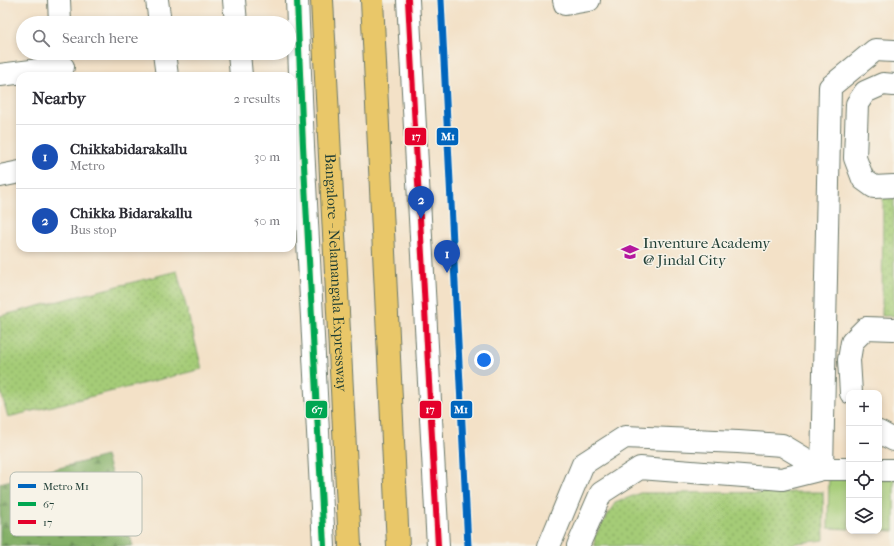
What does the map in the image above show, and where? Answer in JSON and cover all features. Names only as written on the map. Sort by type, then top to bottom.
[{"type":"highway","name":"Bangalore - Nelamangala Expressway","points":[[322,0],[350,537]]},
{"type":"highway","points":[[372,0],[398,537]]},
{"type":"street","points":[[59,0],[60,16]]},
{"type":"street","points":[[157,0],[159,16]]},
{"type":"street","points":[[234,0],[235,16]]},
{"type":"street","points":[[297,0],[298,146],[324,546]]},
{"type":"street","points":[[408,0],[438,546]]},
{"type":"street","points":[[564,0],[565,4],[589,0]]},
{"type":"street","points":[[822,469],[830,87],[875,50],[894,51]]},
{"type":"street","points":[[165,60],[166,72]]},
{"type":"street","points":[[240,60],[241,72]]},
{"type":"street","points":[[19,72],[63,65]]},
{"type":"street","points":[[0,75],[16,72]]},
{"type":"street","points":[[894,84],[883,84],[865,92],[857,104],[856,158],[863,180],[874,187],[894,186]]},
{"type":"street","points":[[0,176],[16,173]]},
{"type":"street","points":[[851,390],[849,360],[852,342],[866,328],[894,329]]},
{"type":"street","points":[[882,434],[894,440]]},
{"type":"street","points":[[549,546],[583,464],[625,437],[782,445],[822,469]]},
{"type":"street","points":[[578,546],[601,493],[640,468],[782,479],[822,469],[846,469]]},
{"type":"street","points":[[882,470],[894,470]]},
{"type":"green space","points":[[883,194],[894,194],[894,316],[882,316]]},
{"type":"green space","points":[[177,271],[202,369],[8,417],[0,388],[0,316]]},
{"type":"green space","points":[[106,456],[111,472],[43,472]]},
{"type":"green space","points":[[829,474],[846,474],[846,529],[828,528]]},
{"type":"green space","points":[[882,475],[894,476],[894,531],[882,530]]},
{"type":"green space","points":[[10,480],[10,536],[130,536],[133,546],[0,546],[0,483]]},
{"type":"green space","points":[[823,492],[824,540],[797,543],[788,546],[595,546],[594,537],[615,503],[640,493]]},
{"type":"metro line","name":"M1","points":[[441,0],[468,546]]},
{"type":"transit line","name":"67","points":[[297,0],[303,146],[324,546]]},
{"type":"transit line","name":"17","points":[[408,0],[438,546]]},
{"type":"place","name":"Chikka Bidarakallu","points":[[421,219]]},
{"type":"place","name":"Inventure Academy @ Jindal City","points":[[630,252]]},
{"type":"place","name":"Chikkabidarakallu","points":[[447,273]]}]
